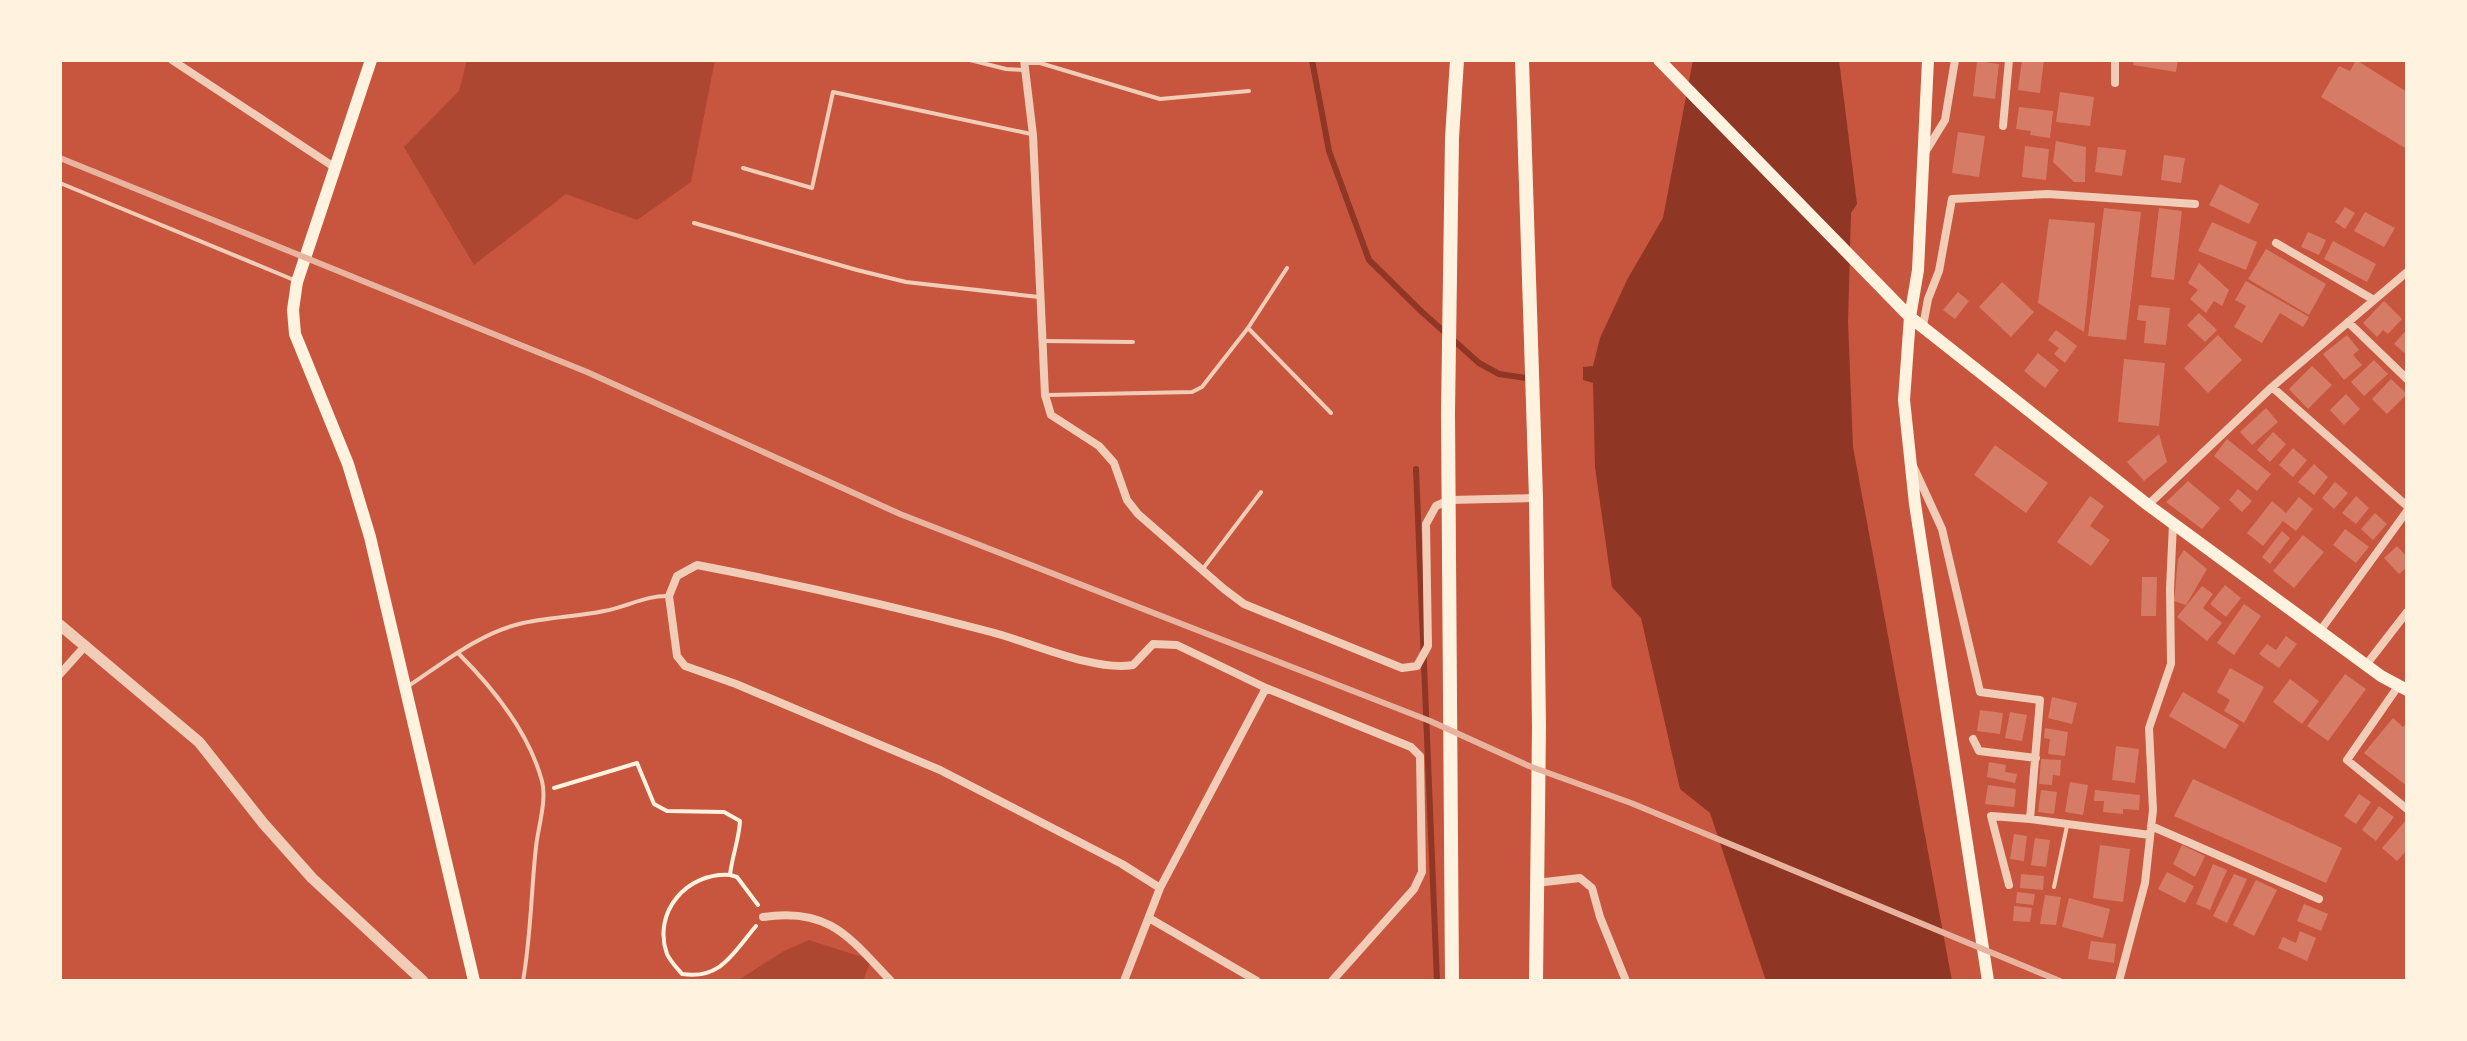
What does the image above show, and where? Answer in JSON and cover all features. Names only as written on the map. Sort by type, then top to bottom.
[{"type":"highway","points":[[1452,981],[1448,413],[1452,138],[1457,60]]},
{"type":"highway","points":[[1522,60],[1536,498],[1539,727],[1536,981]]},
{"type":"main road","points":[[371,60],[297,282],[293,310],[295,334],[348,464],[370,537],[474,981]]},
{"type":"main road","points":[[1659,60],[1910,317],[2148,505],[2366,665],[2403,688]]},
{"type":"main road","points":[[1928,60],[1918,270],[1910,317],[1904,400],[1910,460],[1988,981]]},
{"type":"street","points":[[172,60],[334,167]]},
{"type":"street","points":[[1924,155],[1945,120],[1955,60]]},
{"type":"street","points":[[2003,126],[2009,60]]},
{"type":"street","points":[[2115,60],[2115,83]]},
{"type":"street","points":[[1024,64],[1033,135],[1045,395],[1051,415],[1099,446],[1114,463],[1127,500],[1138,514],[1202,570],[1244,604],[1402,668],[1417,666],[1428,646],[1426,524],[1436,506],[1449,500],[1536,498]]},
{"type":"street","points":[[1923,326],[1928,299],[1939,271],[1952,199],[2048,194],[2195,204]]},
{"type":"street","points":[[2276,243],[2374,300]]},
{"type":"street","points":[[2148,505],[2272,387],[2407,272]]},
{"type":"street","points":[[2348,322],[2407,379]]},
{"type":"street","points":[[2272,387],[2407,508],[2320,631]]},
{"type":"street","points":[[1910,460],[1942,529],[1980,692],[2040,700],[2030,819]]},
{"type":"street","points":[[2119,981],[2145,883],[2153,810],[2149,728],[2171,664],[2173,523]]},
{"type":"street","points":[[1160,888],[1122,864],[940,770],[736,684],[685,666],[677,656],[669,596],[677,576],[697,565],[850,595],[996,633],[1105,666],[1133,665],[1153,644],[1177,645],[1266,688],[1411,747],[1420,756],[1422,872],[1414,889],[1332,981]]},
{"type":"street","points":[[2366,665],[2407,612]]},
{"type":"street","points":[[60,625],[199,742],[263,823],[312,878],[423,981]]},
{"type":"street","points":[[60,674],[86,645]]},
{"type":"street","points":[[1124,981],[1160,888],[1266,688]]},
{"type":"street","points":[[2403,688],[2347,760],[2407,809]]},
{"type":"street","points":[[1973,739],[1979,751],[2036,758]]},
{"type":"street","points":[[2009,885],[1991,816],[2151,831],[2319,899]]},
{"type":"street","points":[[1536,883],[1580,878],[1592,888],[1600,917],[1626,981]]},
{"type":"street","points":[[763,917],[790,913],[818,918],[849,937],[891,981]]},
{"type":"street","points":[[1149,918],[1257,981]]},
{"type":"lane","points":[[970,60],[1006,69],[1040,63],[1160,99],[1249,91]]},
{"type":"lane","points":[[743,168],[812,188],[833,92],[1033,135]]},
{"type":"lane","points":[[60,183],[297,282]]},
{"type":"lane","points":[[694,223],[906,282],[1041,297]]},
{"type":"lane","points":[[1045,395],[1192,392],[1202,387],[1248,328],[1287,268]]},
{"type":"lane","points":[[1248,328],[1331,413]]},
{"type":"lane","points":[[1043,341],[1133,342]]},
{"type":"lane","points":[[1202,570],[1261,492]]},
{"type":"lane","points":[[405,688],[494,632],[518,624],[592,614],[657,596],[669,596]]},
{"type":"lane","points":[[459,654],[488,683],[527,744],[541,780],[543,791],[523,981]]},
{"type":"lane","points":[[2054,887],[2068,824]]},
{"type":"path","points":[[543,791],[637,763],[654,804],[667,811],[724,812],[740,821],[730,875]]},
{"type":"path","points":[[730,875],[737,877],[756,901],[763,917],[720,968],[699,977],[682,974],[668,957],[663,936],[668,910],[678,894],[695,882],[730,875]]},
{"type":"shaded area","points":[[467,60],[715,60],[691,182],[637,220],[566,194],[474,265],[404,147],[459,91]]},
{"type":"shaded area","points":[[1693,60],[1839,60],[1857,204],[1851,213],[1848,322],[1853,447],[1952,981],[1766,981],[1710,813],[1680,789],[1641,618],[1612,587],[1595,467],[1593,383],[1583,380],[1583,367],[1593,366],[1600,338],[1628,278],[1663,218]]},
{"type":"shaded area","points":[[809,940],[871,960],[863,981],[737,981],[784,951]]},
{"type":"building","points":[[2022,60],[2044,60],[2040,93],[2018,90]]},
{"type":"building","points":[[2134,60],[2178,60],[2176,72],[2133,65]]},
{"type":"building","points":[[2356,60],[2407,92],[2405,148],[2321,97],[2339,66],[2350,71]]},
{"type":"building","points":[[1977,61],[1999,64],[1995,99],[1973,96]]},
{"type":"building","points":[[2060,92],[2094,97],[2090,126],[2056,122]]},
{"type":"building","points":[[2019,107],[2053,111],[2050,138],[2016,129]]},
{"type":"building","points":[[1958,132],[1985,136],[1979,177],[1952,173]]},
{"type":"building","points":[[2056,141],[2086,147],[2085,182],[2074,182],[2053,162]]},
{"type":"building","points":[[2025,146],[2049,149],[2046,180],[2022,177]]},
{"type":"building","points":[[2098,147],[2126,150],[2122,176],[2095,172]]},
{"type":"building","points":[[2164,155],[2185,158],[2181,183],[2161,180]]},
{"type":"building","points":[[2220,184],[2259,204],[2249,224],[2209,205]]},
{"type":"building","points":[[2345,207],[2355,213],[2345,229],[2335,222]]},
{"type":"building","points":[[2104,208],[2141,212],[2126,340],[2088,336]]},
{"type":"building","points":[[2159,208],[2182,211],[2174,280],[2151,277]]},
{"type":"building","points":[[2365,212],[2395,228],[2384,247],[2354,231]]},
{"type":"building","points":[[2049,219],[2095,223],[2084,332],[2038,303]]},
{"type":"building","points":[[2212,222],[2257,242],[2246,270],[2198,251]]},
{"type":"building","points":[[2308,232],[2326,240],[2319,255],[2301,247]]},
{"type":"building","points":[[2333,241],[2376,264],[2367,282],[2324,259]]},
{"type":"building","points":[[2266,249],[2326,284],[2309,315],[2248,279]]},
{"type":"building","points":[[2199,263],[2229,290],[2222,306],[2214,301],[2206,313],[2190,299],[2198,290],[2188,283]]},
{"type":"building","points":[[2246,281],[2309,317],[2303,327],[2280,313],[2262,343],[2234,327],[2246,306],[2235,300]]},
{"type":"building","points":[[2002,282],[2034,312],[2011,337],[1979,307]]},
{"type":"building","points":[[1958,292],[1969,301],[1955,319],[1943,310]]},
{"type":"building","points":[[2384,301],[2402,319],[2388,334],[2383,330],[2377,337],[2363,323]]},
{"type":"building","points":[[2139,305],[2170,308],[2166,345],[2144,343],[2146,321],[2137,320]]},
{"type":"building","points":[[2199,313],[2217,330],[2205,342],[2187,325]]},
{"type":"building","points":[[2407,329],[2407,355],[2394,344]]},
{"type":"building","points":[[2056,330],[2077,346],[2065,363],[2054,354],[2059,348],[2048,340]]},
{"type":"building","points":[[2218,335],[2242,360],[2208,393],[2184,368]]},
{"type":"building","points":[[2347,335],[2359,350],[2353,355],[2362,365],[2344,380],[2323,354]]},
{"type":"building","points":[[2038,353],[2059,370],[2045,388],[2024,371]]},
{"type":"building","points":[[2124,359],[2165,363],[2159,426],[2118,422]]},
{"type":"building","points":[[2374,360],[2388,374],[2364,396],[2351,382]]},
{"type":"building","points":[[2312,366],[2332,385],[2308,409],[2289,389]]},
{"type":"building","points":[[2391,379],[2407,394],[2387,414],[2372,399]]},
{"type":"building","points":[[2346,394],[2360,409],[2344,425],[2330,410]]},
{"type":"building","points":[[2266,408],[2278,422],[2252,445],[2240,432]]},
{"type":"building","points":[[2273,432],[2286,444],[2270,462],[2257,450]]},
{"type":"building","points":[[2159,434],[2167,462],[2144,481],[2127,462]]},
{"type":"building","points":[[2227,439],[2271,474],[2257,491],[2214,456]]},
{"type":"building","points":[[1995,445],[2048,483],[2026,513],[1974,475]]},
{"type":"building","points":[[2293,448],[2307,460],[2293,477],[2279,465]]},
{"type":"building","points":[[2314,464],[2328,477],[2314,495],[2298,482]]},
{"type":"building","points":[[2188,481],[2220,508],[2202,529],[2166,502]]},
{"type":"building","points":[[2335,482],[2348,493],[2334,509],[2322,498]]},
{"type":"building","points":[[2238,489],[2252,501],[2242,512],[2229,500]]},
{"type":"building","points":[[2090,496],[2104,506],[2090,526],[2110,540],[2091,566],[2057,542]]},
{"type":"building","points":[[2356,496],[2369,508],[2356,524],[2342,513]]},
{"type":"building","points":[[2299,497],[2313,509],[2296,531],[2283,521],[2263,546],[2247,533],[2272,501],[2286,513]]},
{"type":"building","points":[[2375,513],[2387,524],[2373,540],[2361,529]]},
{"type":"building","points":[[2345,529],[2369,547],[2356,563],[2333,545]]},
{"type":"building","points":[[2282,531],[2290,538],[2270,564],[2262,557]]},
{"type":"building","points":[[2303,535],[2324,552],[2294,588],[2273,571]]},
{"type":"building","points":[[2397,546],[2407,557],[2407,567],[2399,574],[2384,558]]},
{"type":"building","points":[[2184,550],[2207,569],[2186,605],[2174,601],[2178,559]]},
{"type":"building","points":[[2142,577],[2157,577],[2156,616],[2141,616]]},
{"type":"building","points":[[2225,585],[2241,598],[2226,617],[2210,604]]},
{"type":"building","points":[[2202,586],[2213,594],[2203,608],[2222,623],[2207,641],[2177,617]]},
{"type":"building","points":[[2244,604],[2261,616],[2234,655],[2217,643]]},
{"type":"building","points":[[2286,636],[2297,644],[2279,668],[2259,654],[2267,644],[2276,650]]},
{"type":"building","points":[[2230,668],[2264,687],[2244,723],[2224,711],[2230,700],[2217,692]]},
{"type":"building","points":[[2345,674],[2366,689],[2328,741],[2307,726]]},
{"type":"building","points":[[2290,679],[2319,701],[2302,724],[2273,702]]},
{"type":"building","points":[[2183,692],[2239,725],[2225,749],[2169,716]]},
{"type":"building","points":[[2052,697],[2077,703],[2072,724],[2048,718]]},
{"type":"building","points":[[1980,710],[2003,713],[2000,734],[1977,731]]},
{"type":"building","points":[[2010,712],[2027,715],[2022,741],[2005,738]]},
{"type":"building","points":[[2393,718],[2403,727],[2407,723],[2407,786],[2364,753]]},
{"type":"building","points":[[2045,728],[2068,732],[2065,756],[2048,754],[2050,739],[2044,738]]},
{"type":"building","points":[[2116,746],[2139,749],[2135,783],[2112,780]]},
{"type":"building","points":[[2041,759],[2061,760],[2060,776],[2053,775],[2052,785],[2039,784]]},
{"type":"building","points":[[1989,762],[2006,765],[2005,772],[2017,774],[2015,783],[1987,777]]},
{"type":"building","points":[[2193,779],[2342,848],[2326,883],[2174,816]]},
{"type":"building","points":[[2070,782],[2088,785],[2083,815],[2065,812]]},
{"type":"building","points":[[1988,785],[2016,789],[2014,807],[1985,804]]},
{"type":"building","points":[[2041,790],[2057,792],[2054,814],[2038,812]]},
{"type":"building","points":[[2095,790],[2140,795],[2139,810],[2123,809],[2123,814],[2103,812],[2104,801],[2094,801]]},
{"type":"building","points":[[2359,794],[2371,802],[2356,824],[2344,816]]},
{"type":"building","points":[[2379,806],[2394,817],[2376,841],[2362,830]]},
{"type":"building","points":[[2407,819],[2407,850],[2397,861],[2382,848]]},
{"type":"building","points":[[2014,834],[2027,836],[2024,861],[2010,859]]},
{"type":"building","points":[[2035,838],[2050,840],[2046,867],[2031,865]]},
{"type":"building","points":[[2100,845],[2130,849],[2123,902],[2093,898]]},
{"type":"building","points":[[2182,845],[2205,856],[2195,877],[2173,864]]},
{"type":"building","points":[[2213,864],[2227,870],[2210,910],[2196,904]]},
{"type":"building","points":[[2167,872],[2194,886],[2185,903],[2158,889]]},
{"type":"building","points":[[2021,874],[2044,876],[2043,890],[2020,888]]},
{"type":"building","points":[[2234,874],[2247,879],[2227,923],[2213,916]]},
{"type":"building","points":[[2256,880],[2277,890],[2254,936],[2233,925]]},
{"type":"building","points":[[2017,892],[2035,894],[2033,905],[2016,903]]},
{"type":"building","points":[[2045,895],[2061,897],[2056,925],[2040,924]]},
{"type":"building","points":[[2069,898],[2110,909],[2103,938],[2062,927]]},
{"type":"building","points":[[2304,904],[2328,914],[2321,931],[2297,921]]},
{"type":"building","points":[[2014,906],[2032,908],[2030,922],[2013,921]]},
{"type":"building","points":[[2300,931],[2316,938],[2307,961],[2278,948],[2283,937],[2296,943]]},
{"type":"building","points":[[2091,941],[2116,944],[2114,963],[2088,959]]},
{"type":"waterway","points":[[1312,60],[1329,151],[1369,260],[1479,363],[1499,374],[1526,378]]},
{"type":"waterway","points":[[1416,469],[1437,981]]},
{"type":"railway","points":[[60,158],[587,372],[900,514],[1430,721],[1529,766],[1631,803],[2060,981]]}]
